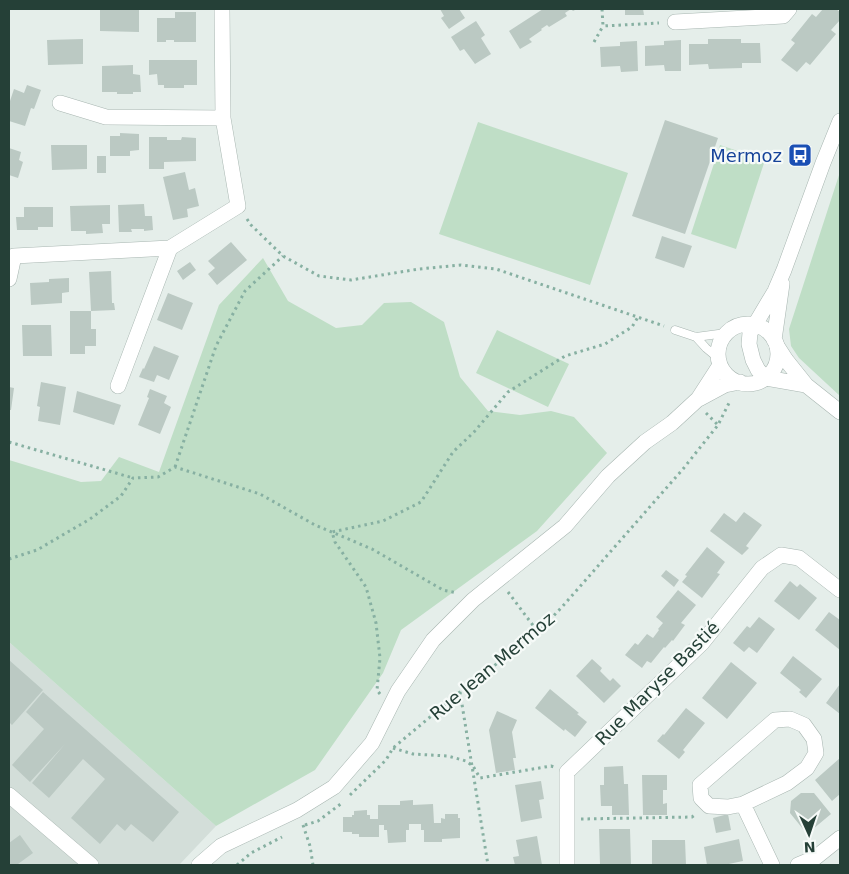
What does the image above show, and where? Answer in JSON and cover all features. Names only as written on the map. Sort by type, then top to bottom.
[{"type":"street","points":[[9,279],[14,256],[170,248],[238,206],[223,118],[222,9]]},
{"type":"street","points":[[675,22],[783,16],[789,9]]},
{"type":"street","points":[[60,103],[106,117],[223,118]]},
{"type":"street","points":[[806,385],[766,378],[758,370],[753,360],[749,344],[750,333],[775,291],[784,270],[840,121]]},
{"type":"street","points":[[118,386],[170,248]]},
{"type":"street","points":[[784,270],[775,343],[806,385],[840,412]]},
{"type":"street","points":[[754,324],[764,328],[772,336],[778,355],[776,364],[766,378],[749,384],[732,379],[725,374],[719,361],[719,344],[726,333],[737,326],[754,324]]},
{"type":"street","points":[[698,399],[719,361]]},
{"type":"street","points":[[199,865],[222,846],[297,810],[334,788],[372,743],[398,691],[434,640],[473,600],[566,526],[608,476],[645,442],[672,423],[698,399],[725,385],[740,382]]},
{"type":"street","name":"Rue Maryse Bastié","points":[[567,772],[702,643],[762,568],[781,555],[799,558],[840,590]]},
{"type":"street","points":[[790,719],[804,725],[814,740],[816,753],[807,768],[787,783],[744,804],[728,807],[709,806],[701,798],[700,785],[774,720],[790,719]]},
{"type":"street","points":[[567,772],[567,865]]},
{"type":"street","points":[[9,795],[92,865]]},
{"type":"street","points":[[744,804],[772,865]]},
{"type":"street","points":[[798,865],[815,858],[840,838]]},
{"type":"lane","points":[[675,330],[696,337],[726,333]]},
{"type":"lane","points":[[696,337],[719,361]]},
{"type":"path","points":[[594,42],[603,26],[602,9]]},
{"type":"path","points":[[603,26],[675,22]]},
{"type":"path","points":[[238,206],[252,225],[283,256],[319,276],[351,280],[419,268],[461,265],[496,269],[675,330]]},
{"type":"path","points":[[9,442],[132,478],[158,477],[176,467],[216,346],[245,291],[283,256]]},
{"type":"path","points":[[332,532],[383,521],[420,502],[453,452],[474,432],[508,392],[566,356],[605,344],[632,327],[638,317]]},
{"type":"path","name":"Rue Jean Mermoz","points":[[295,830],[318,821],[345,800],[386,760],[393,748],[460,692],[538,632],[683,469],[718,425],[732,397]]},
{"type":"path","points":[[176,467],[260,494],[315,525],[372,549],[443,590],[469,596],[473,600]]},
{"type":"path","points":[[9,559],[37,550],[90,520],[120,496],[132,478]]},
{"type":"path","points":[[332,532],[335,542],[366,587],[376,623],[380,658],[377,690],[383,698],[394,699]]},
{"type":"path","points":[[498,579],[538,632]]},
{"type":"path","points":[[460,692],[488,865]]},
{"type":"path","points":[[393,748],[413,754],[448,756],[466,762],[473,766],[480,778],[551,766],[567,772]]},
{"type":"path","points":[[567,819],[692,817],[709,806]]},
{"type":"path","points":[[297,810],[304,825],[313,865]]},
{"type":"path","points":[[237,865],[251,853],[286,835]]},
{"type":"shaded area","points":[[9,642],[216,826],[179,865],[9,865]]},
{"type":"green space","points":[[478,122],[628,173],[590,285],[439,234]]},
{"type":"green space","points":[[720,145],[765,160],[736,249],[691,234]]},
{"type":"green space","points":[[840,172],[840,396],[799,358],[791,346],[789,329]]},
{"type":"green space","points":[[263,258],[288,301],[336,328],[362,325],[384,303],[411,302],[444,322],[460,377],[488,411],[520,415],[551,411],[574,417],[607,453],[537,531],[401,630],[383,673],[315,770],[216,826],[9,642],[9,460],[81,482],[101,481],[119,457],[159,472],[219,305]]},
{"type":"green space","points":[[497,330],[569,364],[548,407],[476,373]]},
{"type":"building","points":[[100,9],[139,9],[139,32],[100,31]]},
{"type":"building","points":[[440,9],[459,9],[465,18],[449,29],[441,18],[444,16]]},
{"type":"building","points":[[543,9],[571,9],[565,13],[567,16],[549,27],[547,25],[541,29],[529,39],[532,42],[520,49],[509,31]]},
{"type":"building","points":[[625,9],[643,9],[644,15],[625,15]]},
{"type":"building","points":[[823,9],[836,9],[840,12],[840,20],[831,30],[836,34],[810,65],[806,62],[797,72],[781,60],[795,43],[791,40],[812,14],[816,17]]},
{"type":"building","points":[[175,12],[196,12],[196,42],[166,40],[166,42],[157,42],[157,18],[175,18]]},
{"type":"building","points":[[476,21],[485,35],[481,38],[491,54],[475,64],[464,49],[460,51],[451,37]]},
{"type":"building","points":[[83,39],[83,64],[48,65],[47,40]]},
{"type":"building","points":[[708,39],[741,39],[741,43],[760,43],[761,63],[742,63],[742,68],[709,69],[708,64],[689,65],[689,44],[708,44]]},
{"type":"building","points":[[681,40],[681,71],[665,71],[664,65],[645,66],[645,46],[664,45],[664,41]]},
{"type":"building","points":[[637,41],[638,71],[621,72],[620,66],[601,67],[600,47],[620,46],[620,42]]},
{"type":"building","points":[[149,60],[197,60],[197,85],[184,85],[184,88],[164,88],[164,85],[158,85],[157,74],[149,75]]},
{"type":"building","points":[[133,65],[133,74],[140,75],[141,92],[117,94],[117,92],[102,92],[102,66]]},
{"type":"building","points":[[27,85],[41,90],[34,109],[31,108],[25,126],[9,121],[9,104],[14,89],[24,93]]},
{"type":"building","points":[[665,120],[718,138],[685,234],[632,216]]},
{"type":"building","points":[[120,133],[139,134],[139,150],[130,151],[130,156],[110,156],[110,136],[120,136]]},
{"type":"building","points":[[149,137],[167,137],[167,140],[181,140],[182,137],[196,138],[196,161],[164,162],[164,169],[149,169]]},
{"type":"building","points":[[51,145],[87,145],[87,169],[52,170]]},
{"type":"building","points":[[9,148],[21,152],[19,160],[23,162],[18,178],[9,175]]},
{"type":"building","points":[[97,156],[106,156],[106,173],[97,173]]},
{"type":"building","points":[[185,172],[189,190],[195,188],[199,206],[187,209],[188,217],[173,220],[163,177]]},
{"type":"building","points":[[144,204],[145,216],[152,216],[153,230],[131,229],[132,232],[119,232],[118,205]]},
{"type":"building","points":[[110,205],[110,224],[102,224],[103,233],[86,234],[86,231],[71,231],[70,206]]},
{"type":"building","points":[[24,207],[53,207],[53,227],[38,227],[38,230],[17,230],[16,217],[24,217]]},
{"type":"building","points":[[662,236],[692,246],[684,268],[655,258]]},
{"type":"building","points":[[231,242],[247,260],[217,285],[208,274],[215,268],[208,261]]},
{"type":"building","points":[[190,262],[196,270],[183,280],[177,271]]},
{"type":"building","points":[[111,271],[112,303],[114,303],[115,310],[91,311],[89,272]]},
{"type":"building","points":[[69,278],[69,292],[62,293],[62,303],[31,305],[30,283],[49,282],[49,279]]},
{"type":"building","points":[[168,293],[193,303],[182,330],[157,320]]},
{"type":"building","points":[[70,311],[91,311],[91,329],[96,329],[96,346],[85,346],[85,354],[70,354]]},
{"type":"building","points":[[22,325],[51,325],[52,356],[23,356]]},
{"type":"building","points":[[154,346],[179,356],[169,380],[157,375],[154,382],[139,377]]},
{"type":"building","points":[[41,382],[66,387],[60,425],[38,421],[40,407],[37,406]]},
{"type":"building","points":[[9,387],[14,388],[11,410],[9,410]]},
{"type":"building","points":[[150,389],[167,396],[164,403],[171,407],[160,434],[138,425],[149,398],[147,397]]},
{"type":"building","points":[[77,391],[121,405],[114,425],[73,412]]},
{"type":"building","points":[[744,512],[762,525],[746,546],[749,548],[742,555],[710,531],[724,513],[736,522]]},
{"type":"building","points":[[707,547],[725,562],[717,573],[720,574],[702,598],[682,582],[687,576],[685,575]]},
{"type":"building","points":[[666,570],[679,580],[674,587],[661,576]]},
{"type":"building","points":[[790,581],[797,587],[800,584],[817,598],[799,620],[774,601]]},
{"type":"building","points":[[678,590],[696,605],[681,623],[685,625],[673,641],[664,647],[651,663],[647,661],[642,668],[625,655],[635,643],[638,645],[647,634],[653,638],[663,623],[656,617]]},
{"type":"building","points":[[829,612],[840,620],[840,650],[815,630]]},
{"type":"building","points":[[759,617],[775,629],[757,653],[749,647],[744,652],[733,643],[747,626],[750,628]]},
{"type":"building","points":[[793,656],[822,679],[806,698],[799,692],[801,690],[780,673]]},
{"type":"building","points":[[592,659],[602,668],[600,671],[610,681],[613,678],[621,686],[604,703],[576,676]]},
{"type":"building","points":[[9,660],[43,690],[12,725],[9,722]]},
{"type":"building","points":[[731,662],[757,683],[727,719],[702,698]]},
{"type":"building","points":[[840,684],[840,714],[826,703]]},
{"type":"building","points":[[550,689],[587,722],[575,737],[565,729],[564,731],[535,708]]},
{"type":"building","points":[[43,692],[179,812],[153,842],[131,824],[125,831],[117,824],[100,844],[71,818],[105,779],[83,759],[49,798],[32,783],[65,744],[30,782],[12,765],[44,729],[26,712]]},
{"type":"building","points":[[686,708],[705,723],[683,750],[685,752],[679,759],[657,741]]},
{"type":"building","points":[[497,711],[517,720],[512,732],[516,758],[513,758],[515,770],[496,773],[489,730]]},
{"type":"building","points":[[840,758],[840,794],[832,801],[815,780]]},
{"type":"building","points":[[623,766],[624,784],[628,784],[629,815],[612,815],[612,806],[601,806],[600,785],[604,785],[604,767]]},
{"type":"building","points":[[642,775],[667,775],[667,790],[663,790],[663,804],[667,803],[667,815],[643,815]]},
{"type":"building","points":[[541,781],[544,799],[539,800],[542,818],[521,822],[515,785]]},
{"type":"building","points":[[801,793],[814,793],[831,814],[807,834],[790,813],[791,801]]},
{"type":"building","points":[[413,800],[413,805],[433,804],[434,823],[441,823],[441,818],[445,819],[445,814],[458,814],[458,818],[460,818],[460,838],[442,839],[442,842],[424,842],[424,830],[421,830],[421,824],[409,824],[409,830],[406,830],[406,842],[388,843],[387,830],[384,830],[384,825],[379,825],[379,837],[359,837],[359,834],[343,832],[343,817],[352,817],[354,811],[367,810],[367,815],[370,815],[370,819],[378,819],[378,805],[400,805],[400,801]]},
{"type":"building","points":[[728,814],[731,830],[716,833],[713,818]]},
{"type":"building","points":[[599,829],[630,829],[631,865],[600,865]]},
{"type":"building","points":[[20,835],[33,853],[19,865],[9,865],[9,843]]},
{"type":"building","points":[[537,836],[542,865],[515,865],[513,857],[519,856],[516,840]]},
{"type":"building","points":[[739,839],[743,861],[724,865],[707,865],[704,847]]},
{"type":"building","points":[[652,840],[685,840],[686,865],[652,865]]},
{"type":"place","name":"Mermoz","points":[[800,155]]}]
